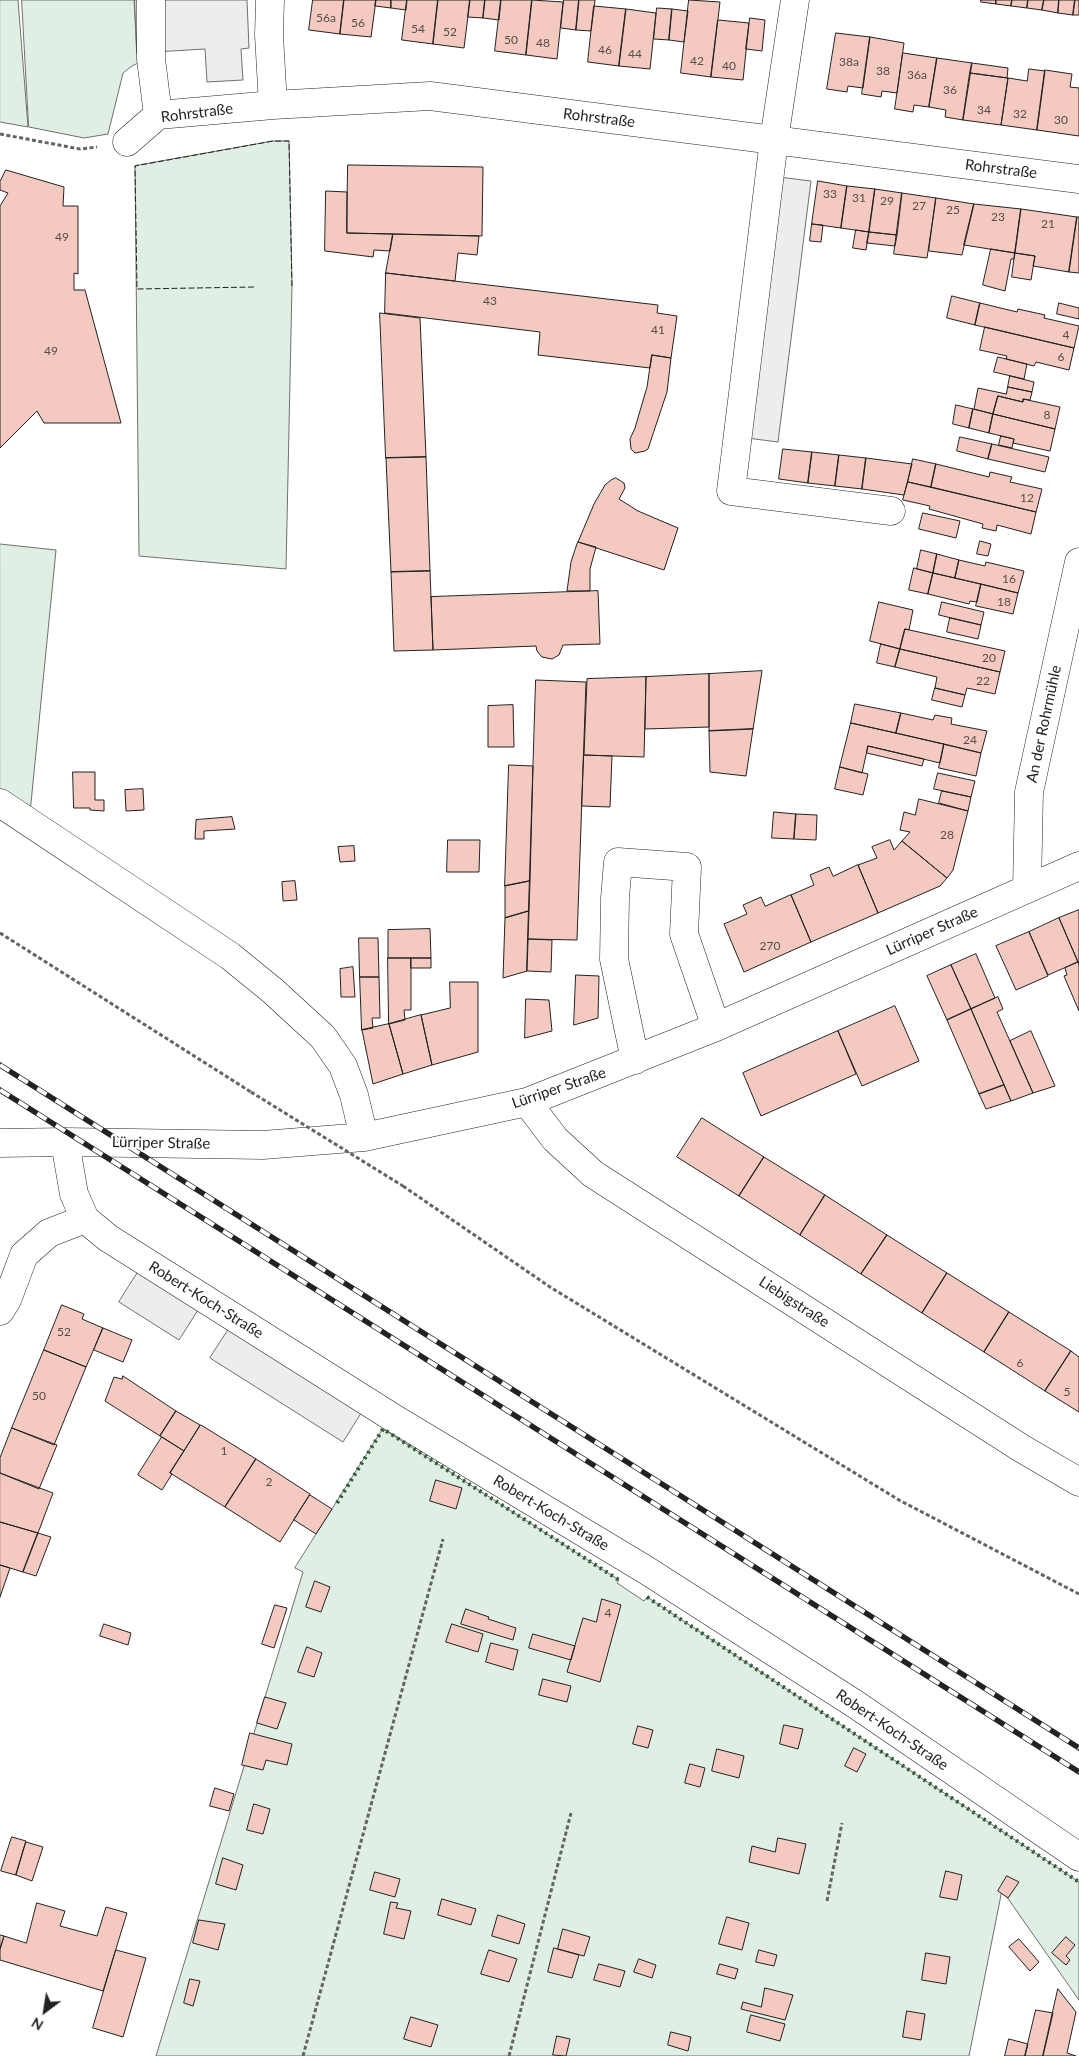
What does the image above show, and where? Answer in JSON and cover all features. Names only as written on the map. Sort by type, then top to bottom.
[{"type":"street","points":[[151,0],[151,59],[158,115]]},
{"type":"street","points":[[270,0],[269,34],[273,105]]},
{"type":"street","points":[[796,0],[774,140],[731,491],[890,511]]},
{"type":"street","name":"Rohrstraße","points":[[127,142],[158,115],[273,105],[430,96],[1079,179]]},
{"type":"street","name":"An der Rohrmühle","points":[[1027,889],[1029,792],[1079,562]]},
{"type":"street","points":[[0,803],[230,956],[323,1037],[343,1066],[354,1095],[364,1137]]},
{"type":"street","points":[[635,1060],[614,959],[615,898],[618,862],[687,867],[684,934],[716,1027]]},
{"type":"street","name":"Lürriper Straße","points":[[0,1143],[263,1145],[364,1137],[527,1102],[716,1027],[1079,866]]},
{"type":"street","name":"Liebigstraße","points":[[527,1102],[555,1139],[593,1174],[1021,1448],[1079,1482]]},
{"type":"street","name":"Robert-Koch-Straße","points":[[65,1142],[74,1194],[85,1219],[108,1238],[395,1419],[627,1558],[855,1704],[1079,1857]]},
{"type":"street","points":[[0,1311],[7,1300],[24,1255],[49,1232],[85,1219]]},
{"type":"path","points":[[0,134],[80,149],[127,142]]},
{"type":"path","points":[[0,933],[403,1186],[550,1287],[900,1500],[1079,1594]]},
{"type":"path","points":[[303,2056],[443,1539]]},
{"type":"path","points":[[509,2056],[571,1814]]},
{"type":"path","points":[[827,1901],[842,1824]]},
{"type":"green space","points":[[0,0],[18,0],[28,127],[0,122]]},
{"type":"green space","points":[[22,0],[134,0],[137,53],[144,60],[123,73],[108,134],[84,138],[29,127]]},
{"type":"green space","points":[[273,141],[289,141],[292,286],[286,569],[139,556],[135,166]]},
{"type":"green space","points":[[0,544],[56,550],[30,813],[0,794]]},
{"type":"green space","points":[[383,1429],[619,1580],[617,1583],[644,1601],[647,1597],[1079,1882],[1079,2000],[1002,1890],[969,2056],[156,2056],[303,1572],[295,1568]]},
{"type":"shaded area","points":[[135,0],[247,0],[249,48],[241,49],[243,80],[207,82],[205,49],[137,53]]},
{"type":"shaded area","points":[[779,177],[811,181],[778,442],[747,438]]},
{"type":"shaded area","points":[[145,1261],[205,1299],[179,1340],[119,1302]]},
{"type":"shaded area","points":[[236,1318],[368,1402],[343,1442],[210,1358]]},
{"type":"building","points":[[313,0],[344,0],[340,34],[309,30]]},
{"type":"building","points":[[344,0],[376,0],[371,37],[340,34]]},
{"type":"building","points":[[376,0],[391,0],[391,8],[375,6]]},
{"type":"building","points":[[391,0],[407,0],[406,10],[391,8]]},
{"type":"building","points":[[407,0],[438,0],[433,44],[402,40]]},
{"type":"building","points":[[438,0],[470,0],[464,48],[433,44]]},
{"type":"building","points":[[470,0],[485,0],[483,18],[468,17]]},
{"type":"building","points":[[485,0],[501,0],[499,20],[483,18]]},
{"type":"building","points":[[501,0],[532,0],[526,55],[495,51]]},
{"type":"building","points":[[532,0],[563,2],[557,59],[526,55]]},
{"type":"building","points":[[564,0],[579,0],[576,30],[561,28]]},
{"type":"building","points":[[579,0],[595,0],[591,31],[576,30]]},
{"type":"building","points":[[689,0],[720,2],[711,77],[681,73]]},
{"type":"building","points":[[981,0],[996,0],[996,4],[981,2]]},
{"type":"building","points":[[996,0],[1012,0],[1011,6],[996,4]]},
{"type":"building","points":[[1012,0],[1028,0],[1027,8],[1011,6]]},
{"type":"building","points":[[1028,0],[1044,0],[1042,10],[1027,8]]},
{"type":"building","points":[[1044,0],[1059,0],[1058,13],[1042,10]]},
{"type":"building","points":[[1059,0],[1075,0],[1073,15],[1058,13]]},
{"type":"building","points":[[1075,0],[1079,0],[1079,15],[1073,15]]},
{"type":"building","points":[[594,6],[626,9],[619,66],[588,62]]},
{"type":"building","points":[[657,8],[672,9],[669,40],[654,39]]},
{"type":"building","points":[[626,9],[656,13],[650,69],[619,66]]},
{"type":"building","points":[[672,9],[688,11],[684,42],[669,40]]},
{"type":"building","points":[[750,18],[765,20],[762,51],[746,49]]},
{"type":"building","points":[[718,20],[749,23],[743,80],[711,77]]},
{"type":"building","points":[[836,33],[870,37],[863,88],[848,86],[847,92],[827,89]]},
{"type":"building","points":[[870,37],[904,43],[897,93],[882,91],[881,97],[862,94]]},
{"type":"building","points":[[903,53],[937,58],[929,107],[914,105],[913,112],[895,109]]},
{"type":"building","points":[[937,58],[972,63],[963,120],[945,117],[946,110],[929,107]]},
{"type":"building","points":[[972,63],[1008,68],[1007,78],[970,73]]},
{"type":"building","points":[[1029,69],[1045,71],[1037,130],[1001,125],[1008,78],[1027,81]]},
{"type":"building","points":[[1045,70],[1072,74],[1070,87],[1079,88],[1079,136],[1037,130]]},
{"type":"building","points":[[970,73],[1008,78],[1001,125],[963,120]]},
{"type":"building","points":[[348,165],[483,167],[482,236],[347,233]]},
{"type":"building","points":[[6,170],[64,187],[63,206],[78,206],[78,274],[74,273],[74,290],[85,290],[121,423],[44,423],[37,411],[0,448],[0,206],[8,193],[0,190],[0,182]]},
{"type":"building","points":[[818,181],[847,186],[841,228],[812,224]]},
{"type":"building","points":[[847,186],[875,189],[869,232],[841,228]]},
{"type":"building","points":[[875,189],[902,193],[897,235],[869,232]]},
{"type":"building","points":[[326,191],[347,192],[347,233],[393,234],[390,251],[374,250],[373,257],[325,251]]},
{"type":"building","points":[[902,193],[936,198],[927,258],[894,254]]},
{"type":"building","points":[[936,198],[974,204],[962,255],[929,251]]},
{"type":"building","points":[[974,204],[1021,209],[1015,253],[964,245]]},
{"type":"building","points":[[1021,209],[1077,217],[1069,272],[1033,266],[1035,256],[1015,253]]},
{"type":"building","points":[[1077,217],[1079,217],[1079,273],[1069,272]]},
{"type":"building","points":[[812,224],[823,225],[821,242],[810,241]]},
{"type":"building","points":[[856,230],[869,232],[866,250],[853,248]]},
{"type":"building","points":[[869,232],[897,235],[895,246],[867,243]]},
{"type":"building","points":[[393,234],[479,236],[477,255],[458,253],[455,281],[386,273]]},
{"type":"building","points":[[991,249],[1015,253],[1014,259],[1011,259],[1005,291],[983,285]]},
{"type":"building","points":[[1015,253],[1035,256],[1031,280],[1012,277]]},
{"type":"building","points":[[386,273],[658,305],[657,313],[677,316],[671,358],[652,355],[650,368],[538,355],[540,332],[385,313]]},
{"type":"building","points":[[952,296],[980,303],[975,325],[947,318]]},
{"type":"building","points":[[980,303],[1017,312],[1018,309],[1045,315],[1044,318],[1079,326],[1074,348],[975,325]]},
{"type":"building","points":[[1059,303],[1079,308],[1079,319],[1057,314]]},
{"type":"building","points":[[380,313],[420,318],[426,457],[386,458]]},
{"type":"building","points":[[985,327],[1074,348],[1069,370],[1036,362],[1034,366],[1006,359],[1007,356],[980,350]]},
{"type":"building","points":[[652,355],[671,358],[667,392],[648,449],[635,453],[631,449],[630,439],[647,387]]},
{"type":"building","points":[[998,357],[1027,364],[1024,379],[994,372]]},
{"type":"building","points":[[1010,376],[1034,382],[1032,392],[1008,387]]},
{"type":"building","points":[[1008,387],[1032,392],[1030,400],[1023,399],[1023,402],[998,396],[993,414],[974,409],[978,388],[1006,394]]},
{"type":"building","points":[[998,396],[1023,402],[1023,399],[1060,407],[1055,429],[993,414]]},
{"type":"building","points":[[956,405],[973,409],[969,428],[953,424]]},
{"type":"building","points":[[973,409],[993,414],[989,433],[969,428]]},
{"type":"building","points":[[993,414],[1055,429],[1050,451],[1013,443],[1014,439],[989,433]]},
{"type":"building","points":[[1001,436],[1014,439],[1012,448],[999,445]]},
{"type":"building","points":[[960,437],[992,444],[988,459],[957,451]]},
{"type":"building","points":[[992,444],[1049,457],[1045,472],[988,459]]},
{"type":"building","points":[[783,449],[812,452],[808,483],[779,479]]},
{"type":"building","points":[[812,452],[839,455],[835,486],[808,483]]},
{"type":"building","points":[[839,455],[866,458],[862,489],[835,486]]},
{"type":"building","points":[[426,457],[430,571],[391,572],[386,458]]},
{"type":"building","points":[[866,458],[912,464],[904,495],[862,489]]},
{"type":"building","points":[[913,459],[936,464],[931,487],[908,482]]},
{"type":"building","points":[[936,464],[989,477],[990,472],[1012,477],[1010,482],[1042,489],[1036,512],[931,487]]},
{"type":"building","points":[[616,478],[624,483],[625,488],[619,499],[638,511],[678,528],[664,570],[578,542],[594,504],[605,485]]},
{"type":"building","points":[[908,482],[1036,512],[1031,534],[997,525],[996,531],[982,528],[983,524],[929,509],[930,506],[903,500]]},
{"type":"building","points":[[923,513],[960,521],[956,538],[919,529]]},
{"type":"building","points":[[980,541],[991,544],[988,556],[977,554]]},
{"type":"building","points":[[578,542],[596,547],[590,569],[590,591],[567,591],[571,562]]},
{"type":"building","points":[[921,550],[937,554],[933,573],[917,569]]},
{"type":"building","points":[[937,554],[959,560],[955,578],[933,573]]},
{"type":"building","points":[[959,560],[985,566],[986,562],[1024,571],[1018,593],[955,578]]},
{"type":"building","points":[[914,568],[933,573],[928,594],[909,590]]},
{"type":"building","points":[[430,571],[433,650],[394,651],[391,572]]},
{"type":"building","points":[[933,573],[981,584],[977,602],[970,601],[969,604],[928,594]]},
{"type":"building","points":[[981,584],[1018,593],[1013,614],[976,606]]},
{"type":"building","points":[[598,591],[600,644],[563,645],[559,655],[552,659],[542,657],[537,651],[536,646],[433,650],[431,597]]},
{"type":"building","points":[[879,602],[913,610],[909,630],[905,629],[900,649],[870,641]]},
{"type":"building","points":[[942,602],[984,612],[981,625],[939,615]]},
{"type":"building","points":[[950,618],[981,625],[978,639],[947,632]]},
{"type":"building","points":[[905,629],[1005,651],[1000,672],[900,649]]},
{"type":"building","points":[[881,644],[900,649],[895,667],[877,663]]},
{"type":"building","points":[[900,649],[1000,672],[995,694],[967,688],[965,695],[935,688],[937,677],[895,667]]},
{"type":"building","points":[[762,671],[753,729],[709,731],[709,674]]},
{"type":"building","points":[[709,674],[709,727],[645,729],[646,677]]},
{"type":"building","points":[[646,677],[644,757],[584,755],[587,679]]},
{"type":"building","points":[[536,680],[586,682],[577,940],[528,939]]},
{"type":"building","points":[[935,688],[965,695],[962,707],[932,700]]},
{"type":"building","points":[[855,704],[901,713],[896,733],[851,723]]},
{"type":"building","points":[[513,705],[514,747],[488,747],[488,706]]},
{"type":"building","points":[[901,713],[933,720],[935,715],[952,718],[951,724],[987,731],[981,753],[896,733]]},
{"type":"building","points":[[851,723],[944,744],[940,763],[868,746],[862,773],[840,767]]},
{"type":"building","points":[[753,729],[746,776],[710,772],[709,731]]},
{"type":"building","points":[[944,744],[981,753],[976,776],[939,768]]},
{"type":"building","points":[[868,746],[924,759],[922,766],[867,753]]},
{"type":"building","points":[[584,755],[612,756],[610,807],[582,806]]},
{"type":"building","points":[[509,765],[533,766],[530,881],[505,886]]},
{"type":"building","points":[[840,767],[868,774],[863,795],[835,789]]},
{"type":"building","points":[[73,772],[95,772],[95,800],[104,800],[104,811],[90,810],[90,808],[74,808]]},
{"type":"building","points":[[938,773],[975,781],[971,797],[934,789]]},
{"type":"building","points":[[143,789],[144,810],[126,811],[125,790]]},
{"type":"building","points":[[942,791],[971,797],[968,811],[939,803]]},
{"type":"building","points":[[919,799],[968,811],[953,870],[947,878],[902,841],[910,832],[900,830],[904,812],[915,815]]},
{"type":"building","points":[[774,812],[796,814],[794,839],[772,838]]},
{"type":"building","points":[[796,814],[817,815],[816,840],[794,839]]},
{"type":"building","points":[[232,817],[235,829],[204,831],[204,839],[195,839],[196,820]]},
{"type":"building","points":[[448,840],[480,840],[479,872],[447,872]]},
{"type":"building","points":[[890,840],[894,850],[902,841],[947,878],[940,886],[878,913],[858,865],[877,858],[872,847]]},
{"type":"building","points":[[354,846],[355,861],[340,862],[338,847]]},
{"type":"building","points":[[858,865],[878,913],[811,942],[791,895],[814,885],[810,875],[829,867],[833,876]]},
{"type":"building","points":[[295,881],[297,900],[283,901],[282,882]]},
{"type":"building","points":[[530,881],[529,911],[505,918],[505,886]]},
{"type":"building","points":[[791,895],[811,942],[744,972],[724,924],[747,914],[743,905],[761,897],[765,906]]},
{"type":"building","points":[[1079,910],[1079,962],[1078,962],[1059,918]]},
{"type":"building","points":[[529,911],[527,971],[503,978],[505,918]]},
{"type":"building","points":[[1059,918],[1078,962],[1048,975],[1029,932]]},
{"type":"building","points":[[430,929],[431,958],[388,958],[388,930]]},
{"type":"building","points":[[1029,932],[1048,976],[1016,990],[996,946]]},
{"type":"building","points":[[359,938],[378,938],[379,977],[360,977]]},
{"type":"building","points":[[528,939],[552,940],[551,972],[527,971]]},
{"type":"building","points":[[976,954],[995,998],[971,1009],[951,965]]},
{"type":"building","points":[[388,958],[411,958],[411,1010],[404,1010],[405,1020],[389,1024]]},
{"type":"building","points":[[411,958],[431,958],[431,968],[411,968]]},
{"type":"building","points":[[1078,962],[1079,1011],[1064,976],[1067,975],[1065,968]]},
{"type":"building","points":[[951,965],[971,1009],[947,1020],[927,976]]},
{"type":"building","points":[[353,967],[355,997],[341,997],[340,969]]},
{"type":"building","points":[[576,975],[599,976],[598,1018],[574,1025]]},
{"type":"building","points":[[360,977],[379,977],[380,1018],[372,1018],[373,1028],[362,1030]]},
{"type":"building","points":[[450,982],[478,982],[478,1052],[432,1065],[421,1015],[450,1008]]},
{"type":"building","points":[[998,997],[1003,1009],[997,1012],[1033,1093],[1011,1101],[971,1009]]},
{"type":"building","points":[[526,999],[549,1000],[552,1031],[525,1038]]},
{"type":"building","points":[[895,1006],[919,1061],[862,1086],[838,1031]]},
{"type":"building","points":[[971,1009],[1004,1085],[979,1094],[947,1020]]},
{"type":"building","points":[[421,1015],[432,1065],[403,1074],[389,1024]]},
{"type":"building","points":[[389,1024],[403,1074],[373,1084],[362,1030]]},
{"type":"building","points":[[838,1031],[856,1074],[761,1116],[743,1073]]},
{"type":"building","points":[[1031,1031],[1055,1086],[1033,1093],[1010,1041]]},
{"type":"building","points":[[1004,1085],[1011,1101],[986,1109],[979,1094]]},
{"type":"building","points":[[702,1118],[764,1157],[739,1196],[677,1157]]},
{"type":"building","points":[[764,1157],[825,1195],[800,1235],[739,1196]]},
{"type":"building","points":[[825,1195],[887,1235],[861,1274],[800,1235]]},
{"type":"building","points":[[887,1235],[947,1273],[922,1313],[861,1274]]},
{"type":"building","points":[[947,1273],[1009,1312],[984,1352],[922,1313]]},
{"type":"building","points":[[62,1305],[84,1314],[82,1319],[103,1328],[86,1367],[44,1350]]},
{"type":"building","points":[[1009,1312],[1071,1351],[1045,1391],[984,1352]]},
{"type":"building","points":[[103,1328],[132,1340],[123,1362],[94,1350]]},
{"type":"building","points":[[44,1350],[86,1367],[54,1445],[12,1428]]},
{"type":"building","points":[[1071,1351],[1079,1357],[1079,1412],[1045,1391]]},
{"type":"building","points":[[123,1376],[176,1411],[160,1436],[105,1401],[114,1377],[122,1379]]},
{"type":"building","points":[[176,1411],[200,1425],[184,1451],[160,1436]]},
{"type":"building","points":[[201,1425],[256,1459],[225,1507],[170,1473]]},
{"type":"building","points":[[12,1428],[57,1445],[39,1489],[0,1473],[0,1458]]},
{"type":"building","points":[[162,1437],[184,1451],[162,1490],[138,1475]]},
{"type":"building","points":[[256,1459],[310,1494],[280,1542],[225,1507]]},
{"type":"building","points":[[0,1473],[53,1493],[38,1533],[0,1522]]},
{"type":"building","points":[[436,1480],[462,1488],[456,1509],[430,1501]]},
{"type":"building","points":[[310,1495],[332,1509],[316,1534],[294,1520]]},
{"type":"building","points":[[0,1522],[38,1533],[23,1572],[0,1565]]},
{"type":"building","points":[[38,1533],[51,1537],[36,1576],[23,1572]]},
{"type":"building","points":[[0,1565],[10,1568],[0,1597]]},
{"type":"building","points":[[315,1581],[330,1587],[321,1612],[306,1607]]},
{"type":"building","points":[[602,1599],[621,1605],[600,1682],[567,1672],[583,1618],[596,1622]]},
{"type":"building","points":[[275,1605],[287,1608],[274,1648],[262,1644]]},
{"type":"building","points":[[466,1609],[489,1617],[488,1619],[516,1628],[513,1640],[461,1624]]},
{"type":"building","points":[[104,1624],[131,1633],[128,1645],[100,1636]]},
{"type":"building","points":[[452,1624],[483,1634],[478,1652],[446,1642]]},
{"type":"building","points":[[533,1634],[575,1646],[571,1660],[529,1648]]},
{"type":"building","points":[[491,1643],[518,1650],[513,1670],[486,1662]]},
{"type":"building","points":[[307,1647],[322,1653],[314,1677],[298,1672]]},
{"type":"building","points":[[543,1679],[571,1686],[567,1702],[539,1695]]},
{"type":"building","points":[[265,1697],[286,1703],[277,1729],[257,1723]]},
{"type":"building","points":[[784,1725],[803,1729],[798,1749],[780,1744]]},
{"type":"building","points":[[638,1726],[653,1730],[648,1748],[633,1744]]},
{"type":"building","points":[[250,1733],[292,1744],[287,1765],[266,1760],[263,1770],[242,1765]]},
{"type":"building","points":[[854,1748],[866,1754],[857,1772],[845,1766]]},
{"type":"building","points":[[717,1749],[744,1756],[739,1778],[712,1771]]},
{"type":"building","points":[[690,1764],[705,1768],[700,1787],[685,1783]]},
{"type":"building","points":[[215,1788],[234,1794],[229,1811],[210,1806]]},
{"type":"building","points":[[254,1804],[270,1809],[263,1834],[247,1830]]},
{"type":"building","points":[[12,1837],[26,1841],[16,1875],[1,1871]]},
{"type":"building","points":[[778,1838],[806,1844],[799,1874],[749,1862],[752,1846],[775,1852]]},
{"type":"building","points":[[26,1842],[43,1847],[32,1881],[16,1875]]},
{"type":"building","points":[[223,1858],[243,1865],[236,1890],[216,1884]]},
{"type":"building","points":[[946,1871],[962,1875],[957,1900],[940,1897]]},
{"type":"building","points":[[375,1872],[400,1879],[395,1897],[370,1890]]},
{"type":"building","points":[[1007,1876],[1019,1882],[1008,1898],[998,1891]]},
{"type":"building","points":[[442,1899],[476,1909],[471,1925],[438,1915]]},
{"type":"building","points":[[391,1902],[398,1903],[396,1908],[411,1911],[404,1939],[384,1934]]},
{"type":"building","points":[[37,1903],[65,1911],[60,1926],[97,1936],[106,1907],[127,1913],[103,1991],[0,1960],[0,1949],[4,1936],[26,1943]]},
{"type":"building","points":[[498,1915],[525,1924],[519,1944],[492,1936]]},
{"type":"building","points":[[727,1917],[749,1923],[742,1950],[719,1944]]},
{"type":"building","points":[[199,1920],[225,1924],[218,1950],[193,1943]]},
{"type":"building","points":[[563,1929],[590,1937],[584,1956],[558,1949]]},
{"type":"building","points":[[0,1935],[4,1936],[0,1949]]},
{"type":"building","points":[[1066,1937],[1075,1945],[1066,1956],[1070,1960],[1066,1965],[1052,1953]]},
{"type":"building","points":[[1019,1939],[1039,1962],[1030,1971],[1009,1947]]},
{"type":"building","points":[[554,1948],[579,1955],[572,1978],[548,1972]]},
{"type":"building","points":[[116,1950],[146,1958],[123,2037],[93,2028]]},
{"type":"building","points":[[489,1950],[517,1959],[509,1982],[481,1974]]},
{"type":"building","points":[[759,1950],[777,1955],[774,1966],[756,1962]]},
{"type":"building","points":[[926,1953],[950,1957],[946,1984],[922,1980]]},
{"type":"building","points":[[639,1959],[656,1965],[652,1978],[634,1972]]},
{"type":"building","points":[[599,1964],[625,1971],[620,1987],[594,1980]]},
{"type":"building","points":[[720,1964],[738,1969],[735,1979],[717,1974]]},
{"type":"building","points":[[190,1979],[200,1981],[193,2006],[184,2003]]},
{"type":"building","points":[[765,1988],[793,1995],[785,2020],[741,2009],[743,2002],[761,2007]]},
{"type":"building","points":[[1058,1989],[1076,2012],[1067,2053],[1076,2056],[1043,2056]]},
{"type":"building","points":[[1036,2010],[1053,2013],[1043,2056],[1025,2056]]},
{"type":"building","points":[[907,2011],[925,2014],[921,2040],[903,2037]]},
{"type":"building","points":[[751,2015],[785,2024],[780,2041],[747,2032]]},
{"type":"building","points":[[411,2017],[438,2025],[431,2047],[404,2039]]},
{"type":"building","points":[[671,2032],[691,2037],[688,2051],[668,2045]]},
{"type":"building","points":[[557,2036],[570,2039],[566,2056],[553,2055]]},
{"type":"building","points":[[1009,2039],[1028,2044],[1025,2056],[1005,2056]]},
{"type":"railway","points":[[0,1065],[1079,1748]]},
{"type":"railway","points":[[0,1090],[1079,1772]]},
{"type":"hedge","points":[[337,1503],[383,1429],[619,1580]]},
{"type":"hedge","points":[[647,1597],[1079,1882]]},
{"type":"fence","points":[[254,287],[137,289],[135,166],[273,141],[289,141],[292,286]]}]
